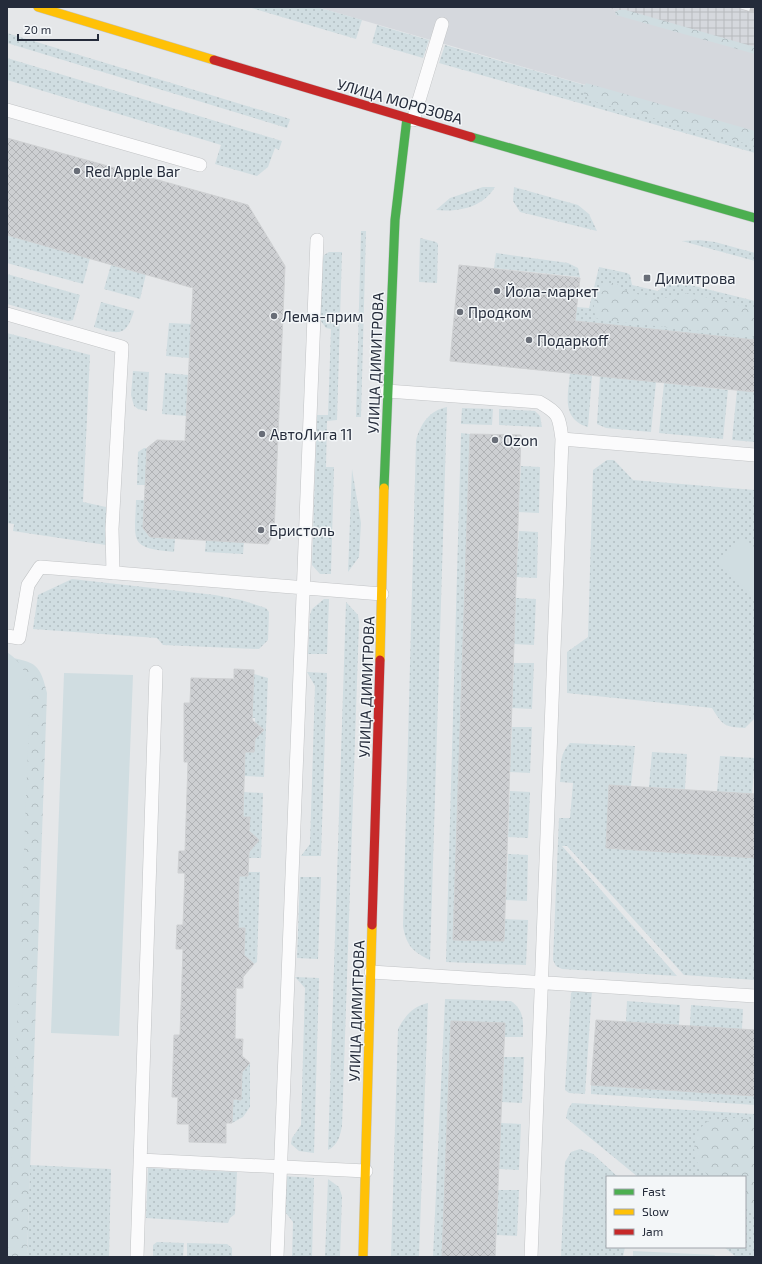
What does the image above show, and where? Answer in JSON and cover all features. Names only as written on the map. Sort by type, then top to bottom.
[{"type":"street","name":"УЛИЦА МОРОЗОВА","points":[[38,7],[410,119],[755,218]]},
{"type":"street","name":"УЛИЦА ДИМИТРОВА","points":[[363,1257],[387,391],[395,220],[410,119]]},
{"type":"lane","points":[[410,119],[442,24]]},
{"type":"lane","points":[[7,110],[200,165]]},
{"type":"lane","points":[[276,1257],[317,240]]},
{"type":"lane","points":[[7,314],[122,347],[112,529],[113,573]]},
{"type":"lane","points":[[387,391],[539,402],[554,411],[560,423],[562,439],[531,1257]]},
{"type":"lane","points":[[562,439],[755,455]]},
{"type":"lane","points":[[7,636],[19,638],[28,585],[40,567],[382,594]]},
{"type":"lane","points":[[137,1257],[156,672]]},
{"type":"lane","points":[[371,972],[755,996]]},
{"type":"lane","points":[[140,1160],[366,1171]]},
{"type":"shaded area","points":[[317,7],[609,7],[617,12],[755,51],[755,134]]},
{"type":"shaded area","points":[[609,7],[755,7],[755,51],[617,12]]},
{"type":"green space","points":[[248,7],[317,7],[362,20],[356,39]]},
{"type":"green space","points":[[619,10],[626,10],[755,47],[755,54],[616,15],[615,12]]},
{"type":"green space","points":[[377,25],[429,40],[423,58],[372,43]]},
{"type":"green space","points":[[7,33],[290,119],[287,128],[7,43]]},
{"type":"green space","points":[[445,45],[755,134],[755,153],[439,63]]},
{"type":"green space","points":[[7,58],[282,141],[279,150],[275,148],[268,167],[257,176],[215,164],[221,145],[7,80]]},
{"type":"green space","points":[[586,83],[755,131],[755,146],[598,103],[584,95],[583,88]]},
{"type":"green space","points":[[483,187],[495,187],[484,200],[477,204],[461,209],[436,210],[450,198]]},
{"type":"green space","points":[[514,187],[578,205],[589,214],[597,231],[520,212],[513,201]]},
{"type":"green space","points":[[361,231],[366,231],[361,417],[356,417]]},
{"type":"green space","points":[[7,235],[90,258],[83,284],[7,263]]},
{"type":"green space","points":[[420,238],[436,242],[438,244],[437,283],[419,282]]},
{"type":"green space","points":[[699,240],[715,242],[755,253],[755,261],[682,241]]},
{"type":"green space","points":[[329,252],[342,252],[337,420],[327,421],[326,467],[334,467],[331,574],[320,574],[312,565],[317,415],[328,415],[331,329],[326,328],[320,320],[323,259],[324,255]]},
{"type":"green space","points":[[496,253],[568,263],[578,268],[580,277],[494,268]]},
{"type":"green space","points":[[111,265],[146,274],[140,299],[104,289]]},
{"type":"green space","points":[[599,267],[627,273],[630,275],[632,285],[658,291],[664,285],[674,281],[755,301],[755,340],[575,321],[576,307],[589,308]]},
{"type":"green space","points":[[7,274],[80,295],[73,320],[68,321],[7,304]]},
{"type":"green space","points":[[609,283],[615,283],[628,292],[659,299],[688,293],[755,309],[755,337],[601,320],[596,318],[594,302],[600,289]]},
{"type":"green space","points":[[101,302],[134,311],[128,326],[124,330],[115,332],[94,327]]},
{"type":"green space","points":[[169,323],[192,324],[189,358],[166,356]]},
{"type":"green space","points":[[7,333],[90,355],[83,502],[106,507],[106,545],[13,531],[14,524],[7,523]]},
{"type":"green space","points":[[133,371],[149,372],[147,411],[138,409],[134,406],[131,395]]},
{"type":"green space","points":[[165,373],[188,375],[186,416],[162,414]]},
{"type":"green space","points":[[570,373],[592,376],[588,427],[579,423],[570,412],[568,398]]},
{"type":"green space","points":[[600,376],[656,382],[651,432],[606,428],[597,424]]},
{"type":"green space","points":[[664,383],[728,390],[723,439],[659,433]]},
{"type":"green space","points":[[737,390],[755,392],[755,442],[732,440]]},
{"type":"green space","points":[[447,407],[430,960],[419,954],[411,947],[404,933],[403,926],[416,441],[420,429],[427,419],[436,411]]},
{"type":"green space","points":[[462,408],[493,409],[492,425],[461,424]]},
{"type":"green space","points":[[499,409],[535,411],[540,416],[542,427],[499,425]]},
{"type":"green space","points":[[461,433],[470,434],[453,940],[504,941],[505,919],[528,920],[526,965],[446,962]]},
{"type":"green space","points":[[144,448],[147,448],[146,485],[137,485],[138,452]]},
{"type":"green space","points":[[607,460],[614,460],[633,480],[755,490],[755,718],[745,728],[733,727],[725,724],[719,719],[712,708],[567,693],[567,652],[588,637],[593,470]]},
{"type":"green space","points":[[521,466],[540,467],[539,513],[518,512]]},
{"type":"green space","points":[[352,469],[361,523],[359,557],[348,572]]},
{"type":"green space","points":[[136,500],[145,500],[143,528],[150,537],[175,539],[174,552],[149,548],[141,545],[137,540],[135,534]]},
{"type":"green space","points":[[519,531],[538,532],[537,578],[516,577]]},
{"type":"green space","points":[[744,538],[755,548],[755,598],[719,563]]},
{"type":"green space","points":[[206,540],[244,542],[243,554],[205,552]]},
{"type":"green space","points":[[72,579],[215,595],[241,600],[266,608],[269,612],[268,640],[259,649],[163,645],[157,638],[33,629],[38,595]]},
{"type":"green space","points":[[516,598],[536,599],[534,645],[514,644]]},
{"type":"green space","points":[[324,599],[329,599],[327,654],[308,654],[310,615],[312,609]]},
{"type":"green space","points":[[346,602],[358,615],[359,622],[342,1126],[336,1143],[328,1150]]},
{"type":"green space","points":[[7,652],[22,667],[27,678],[30,698],[8,1257]]},
{"type":"green space","points":[[7,657],[31,663],[35,666],[42,676],[47,693],[27,1257],[7,1257]]},
{"type":"green space","points":[[514,663],[534,663],[532,709],[512,708]]},
{"type":"green space","points":[[307,672],[327,673],[321,856],[301,856],[310,844],[315,686]]},
{"type":"green space","points":[[64,673],[133,675],[119,1036],[51,1033]]},
{"type":"green space","points":[[254,674],[268,678],[264,777],[244,776],[245,752],[254,752],[255,739],[264,730],[255,722],[255,718],[252,718]]},
{"type":"green space","points":[[512,727],[532,727],[530,773],[510,772]]},
{"type":"green space","points":[[570,743],[635,746],[631,786],[609,785],[606,848],[755,858],[755,980],[684,975],[567,846],[562,846],[677,976],[562,969],[556,966],[553,960],[559,818],[570,818],[573,783],[560,782],[561,766],[562,756],[566,747]]},
{"type":"green space","points":[[652,752],[687,754],[685,789],[649,787]]},
{"type":"green space","points":[[720,756],[755,758],[752,794],[717,792]]},
{"type":"green space","points":[[510,791],[530,792],[528,838],[508,837]]},
{"type":"green space","points":[[244,792],[263,793],[261,858],[249,858],[249,852],[259,840],[249,831],[250,818],[243,817]]},
{"type":"green space","points":[[508,854],[528,855],[527,901],[506,900]]},
{"type":"green space","points":[[248,872],[260,872],[257,962],[254,964],[244,955],[245,928],[238,928],[239,876],[248,876]]},
{"type":"green space","points":[[300,877],[321,877],[318,959],[297,958]]},
{"type":"green space","points":[[295,977],[319,978],[314,1153],[299,1151],[291,1144],[292,1138],[301,1125],[305,988]]},
{"type":"green space","points":[[574,990],[592,990],[585,1094],[569,1093],[565,1090],[571,993]]},
{"type":"green space","points":[[445,999],[511,1001],[516,1005],[521,1013],[523,1022],[523,1037],[504,1037],[505,1024],[451,1022],[442,1257],[433,1257]]},
{"type":"green space","points":[[627,1001],[680,1005],[679,1025],[626,1022]]},
{"type":"green space","points":[[428,1003],[419,1257],[391,1257],[398,1029],[410,1012],[418,1006]]},
{"type":"green space","points":[[691,1005],[743,1009],[742,1029],[690,1026]]},
{"type":"green space","points":[[504,1057],[524,1057],[522,1103],[502,1102]]},
{"type":"green space","points":[[250,1063],[250,1107],[243,1117],[232,1123],[233,1099],[241,1099],[242,1072]]},
{"type":"green space","points":[[591,1085],[755,1096],[755,1105],[591,1094]]},
{"type":"green space","points":[[572,1103],[755,1114],[755,1257],[736,1257],[725,1248],[746,1248],[746,1176],[637,1176],[566,1118],[568,1109]]},
{"type":"green space","points":[[730,1118],[755,1119],[755,1213],[746,1208],[746,1176],[708,1176],[697,1162],[694,1149],[696,1132],[709,1120]]},
{"type":"green space","points":[[501,1123],[521,1124],[519,1170],[499,1169]]},
{"type":"green space","points":[[580,1149],[593,1154],[617,1176],[606,1176],[606,1248],[625,1248],[623,1257],[561,1257],[565,1162],[571,1152]]},
{"type":"green space","points":[[30,1165],[111,1169],[109,1257],[27,1257]]},
{"type":"green space","points":[[148,1168],[237,1172],[235,1214],[230,1218],[228,1223],[146,1218]]},
{"type":"green space","points":[[283,1176],[314,1178],[312,1257],[292,1257],[293,1222],[282,1208]]},
{"type":"green space","points":[[328,1179],[339,1187],[342,1196],[340,1257],[325,1257]]},
{"type":"green space","points":[[498,1190],[519,1190],[517,1236],[497,1235]]},
{"type":"green space","points":[[157,1242],[184,1243],[183,1257],[153,1257],[153,1245]]},
{"type":"green space","points":[[187,1243],[227,1244],[232,1248],[232,1257],[187,1257]]},
{"type":"green space","points":[[633,1251],[715,1255],[714,1257],[633,1257]]},
{"type":"building","points":[[7,138],[248,205],[285,266],[274,533],[268,544],[150,537],[143,528],[147,448],[157,440],[185,441],[193,288],[7,235]]},
{"type":"building","points":[[459,265],[580,278],[575,321],[755,340],[755,392],[450,361]]},
{"type":"building","points":[[470,434],[521,435],[504,941],[453,940]]},
{"type":"building","points":[[234,669],[254,670],[252,720],[264,730],[255,739],[254,752],[245,752],[243,817],[250,817],[249,831],[259,840],[249,852],[248,876],[239,876],[238,928],[245,928],[244,955],[254,964],[243,977],[243,988],[236,988],[235,1039],[243,1039],[242,1056],[250,1063],[242,1072],[241,1100],[233,1099],[232,1123],[226,1123],[226,1143],[189,1142],[189,1124],[177,1124],[178,1097],[172,1097],[174,1035],[180,1035],[183,949],[176,949],[177,925],[183,925],[185,873],[178,873],[179,851],[185,851],[188,762],[184,762],[184,703],[190,703],[191,678],[234,679]]},
{"type":"building","points":[[609,785],[755,794],[755,858],[606,848]]},
{"type":"building","points":[[596,1020],[755,1030],[755,1096],[591,1085]]},
{"type":"building","points":[[451,1021],[505,1023],[495,1257],[442,1257]]},
{"type":"railway","points":[[741,7],[755,11]]},
{"type":"traffic: fast","points":[[384,488],[395,220],[407,118]]},
{"type":"traffic: fast","points":[[471,137],[755,218]]},
{"type":"traffic: slow","points":[[38,7],[214,60]]},
{"type":"traffic: slow","points":[[380,660],[384,488]]},
{"type":"traffic: slow","points":[[363,1257],[372,925]]},
{"type":"traffic: jam","points":[[214,60],[471,137]]},
{"type":"traffic: jam","points":[[372,925],[380,660]]},
{"type":"place","name":"Red Apple Bar","points":[[77,171]]},
{"type":"place","name":"Димитрова","points":[[647,278]]},
{"type":"place","name":"Йола-маркет","points":[[497,291]]},
{"type":"place","name":"Продком","points":[[460,312]]},
{"type":"place","name":"Лема-прим","points":[[274,316]]},
{"type":"place","name":"Подаркоff","points":[[529,340]]},
{"type":"place","name":"АвтоЛига 11","points":[[262,434]]},
{"type":"place","name":"Ozon","points":[[495,440]]},
{"type":"place","name":"Бристоль","points":[[261,530]]}]
